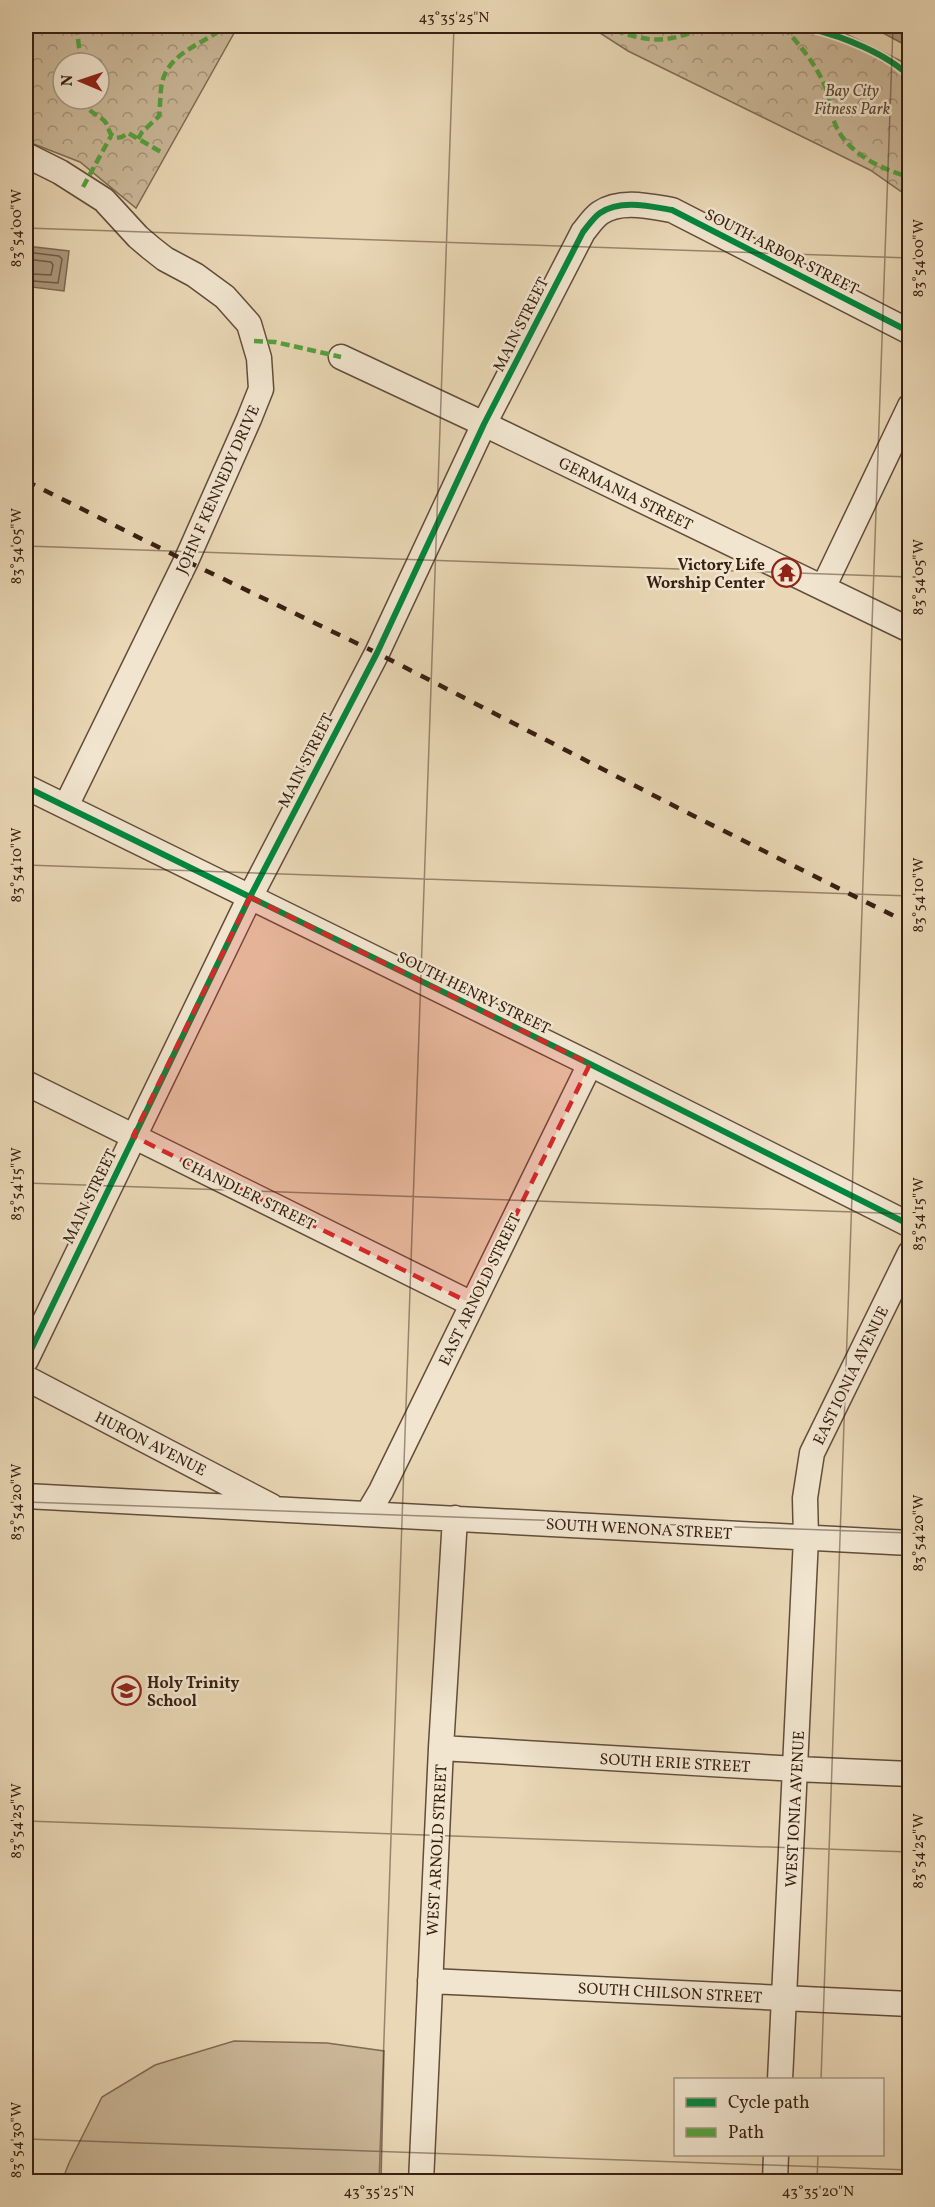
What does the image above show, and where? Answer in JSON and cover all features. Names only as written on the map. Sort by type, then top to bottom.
[{"type":"street","name":"JOHN F KENNEDY DRIVE","points":[[26,155],[60,172],[104,200],[151,248],[165,259],[195,274],[225,297],[249,324],[259,358],[261,389],[186,561],[66,806]]},
{"type":"street","name":"MAIN STREET","points":[[26,1360],[250,897],[377,652],[484,424],[583,232],[599,214],[623,205],[638,205]]},
{"type":"street","name":"SOUTH ARBOR STREET","points":[[638,205],[672,210],[909,332]]},
{"type":"street","name":"GERMANIA STREET","points":[[341,357],[909,630]]},
{"type":"street","points":[[823,588],[909,406]]},
{"type":"street","name":"SOUTH HENRY STREET","points":[[26,787],[590,1064],[909,1225]]},
{"type":"street","name":"EAST ARNOLD STREET","points":[[368,1513],[381,1491],[590,1064]]},
{"type":"street","name":"CHANDLER STREET","points":[[26,1083],[472,1304]]},
{"type":"street","name":"EAST IONIA AVENUE","points":[[806,1538],[805,1498],[813,1453],[909,1253]]},
{"type":"street","name":"HURON AVENUE","points":[[26,1378],[277,1509]]},
{"type":"street","points":[[26,1496],[277,1509]]},
{"type":"street","name":"SOUTH WENONA STREET","points":[[277,1509],[909,1543]]},
{"type":"street","name":"WEST ARNOLD STREET","points":[[421,2181],[441,1748],[455,1518]]},
{"type":"street","name":"WEST IONIA AVENUE","points":[[780,2078],[806,1538]]},
{"type":"street","name":"SOUTH ERIE STREET","points":[[441,1748],[909,1774]]},
{"type":"street","name":"SOUTH CHILSON STREET","points":[[430,1981],[909,2004]]},
{"type":"street","points":[[775,2181],[776,2156]]},
{"type":"highlighted area","points":[[250,897],[590,1064],[472,1304],[133,1136]]},
{"type":"green space","points":[[26,26],[238,26],[136,208],[80,162],[26,141]]},
{"type":"green space","name":"Bay City Fitness Park","points":[[589,26],[830,26],[909,65],[909,197],[870,170],[628,51]]},
{"type":"green space","points":[[234,2041],[327,2043],[384,2051],[381,2181],[62,2181],[102,2097],[155,2065]]},
{"type":"water","points":[[870,26],[909,26],[909,47]]},
{"type":"water","points":[[26,246],[69,251],[64,291],[32,287],[26,346]]},
{"type":"railway","points":[[26,481],[377,653],[910,924]]},
{"type":"marked path","points":[[79,26],[77,31],[80,51]]},
{"type":"marked path","points":[[138,139],[159,116],[162,84],[169,66],[182,54],[219,31],[222,26]]},
{"type":"marked path","points":[[602,26],[633,36],[656,40],[679,36],[709,26]]},
{"type":"marked path","points":[[784,27],[818,72],[827,93],[834,121],[846,141],[854,150],[875,164],[910,177]]},
{"type":"marked path","points":[[91,111],[104,120],[110,133],[116,138],[128,133],[161,152]]},
{"type":"marked path","points":[[83,187],[111,136]]},
{"type":"marked path","points":[[254,341],[275,342],[341,357]]},
{"type":"cycle path","points":[[769,26],[807,28],[836,36],[877,54],[910,77]]},
{"type":"cycle path","points":[[26,1360],[250,897],[377,653],[484,424],[583,232],[593,220],[600,213],[616,206],[644,206],[672,210],[910,332]]},
{"type":"cycle path","points":[[26,787],[590,1064],[910,1225]]},
{"type":"place","name":"Victory Life Worship Center","points":[[786,573]]},
{"type":"place","name":"Holy Trinity School","points":[[126,1691]]}]
